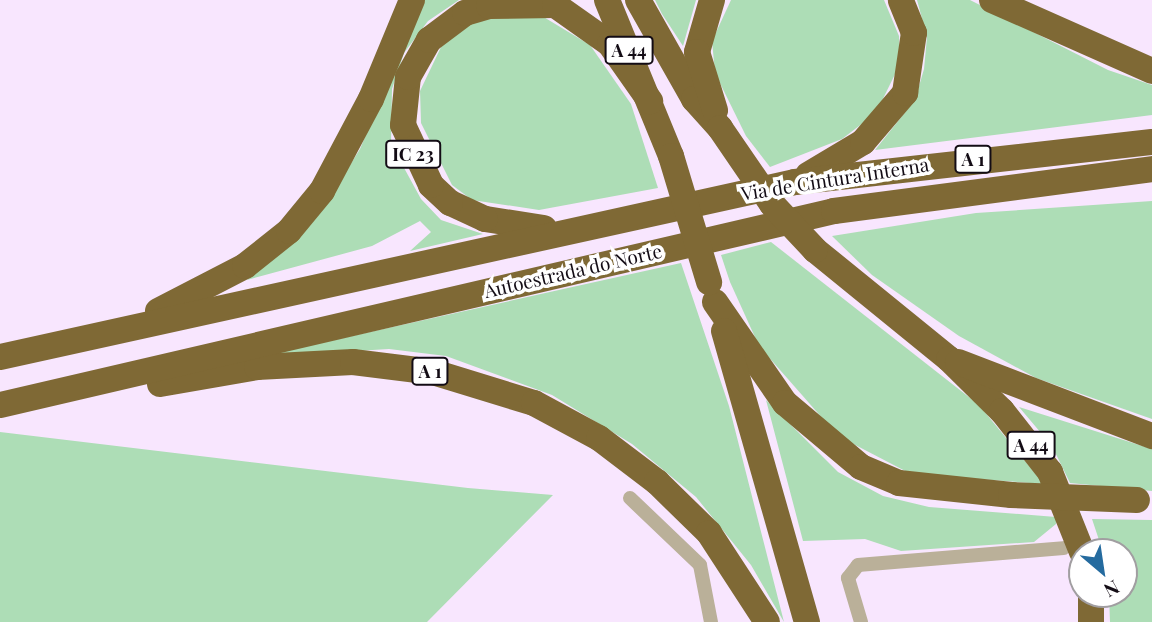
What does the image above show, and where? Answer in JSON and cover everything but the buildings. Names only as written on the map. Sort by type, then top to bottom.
[{"type":"highway","points":[[98,335],[209,289],[289,231],[345,154],[412,0]]},
{"type":"highway","name":"A 44","points":[[607,0],[671,156],[807,622]]},
{"type":"highway","name":"A 44","points":[[638,0],[694,99],[720,128],[772,204],[815,250],[949,359],[1050,472],[1069,538]]},
{"type":"highway","points":[[712,0],[697,52],[720,128]]},
{"type":"highway","points":[[795,182],[863,142],[905,93],[914,33],[901,0]]},
{"type":"highway","points":[[992,0],[1152,71]]},
{"type":"highway","name":"IC 23","points":[[577,227],[485,219],[450,203],[430,185],[403,125],[416,59],[444,25],[465,13],[516,2],[555,5],[610,44],[650,101]]},
{"type":"highway","name":"Via de Cintura Interna","points":[[577,227],[795,182],[1152,142]]},
{"type":"highway","name":"Autoestrada do Norte","points":[[0,405],[834,211],[1144,171]]},
{"type":"highway","name":"Autoestrada do Norte","points":[[0,357],[577,227]]},
{"type":"highway","points":[[712,292],[785,403],[822,438],[861,467],[900,483],[940,490],[1145,500]]},
{"type":"highway","points":[[949,359],[1152,436]]},
{"type":"highway","name":"A 1","points":[[0,413],[304,363],[397,365],[468,381],[568,419],[629,459],[709,533],[767,622]]},
{"type":"street","points":[[631,498],[700,565],[711,622]]},
{"type":"street","points":[[861,622],[848,578],[858,565],[1068,550]]},
{"type":"green space","points":[[422,0],[459,0],[428,21],[404,53],[392,89],[391,144],[421,199],[441,220],[483,234],[410,251],[431,232],[420,221],[372,246],[247,280],[323,208],[360,149]]},
{"type":"green space","points":[[655,0],[696,0],[683,46],[662,14]]},
{"type":"green space","points":[[731,0],[884,0],[899,36],[900,64],[876,113],[842,139],[770,167],[746,136],[715,73],[712,41]]},
{"type":"green space","points":[[917,0],[970,0],[1108,70],[1152,85],[1152,115],[875,150],[915,100],[924,69],[927,37]]},
{"type":"green space","points":[[502,16],[542,16],[590,45],[631,104],[658,188],[539,210],[472,200],[452,185],[421,123],[420,91],[442,45],[469,22]]},
{"type":"green space","points":[[1152,201],[1152,419],[1036,378],[959,336],[872,275],[832,236],[976,213]]},
{"type":"green space","points":[[771,242],[979,405],[1044,484],[911,474],[838,436],[759,346],[730,282],[721,255]]},
{"type":"green space","points":[[681,263],[729,406],[784,622],[751,565],[696,497],[632,444],[552,395],[446,356],[389,349],[257,357]]},
{"type":"green space","points":[[766,400],[838,472],[883,496],[929,507],[1056,517],[1056,524],[1034,542],[901,551],[865,539],[803,541]]},
{"type":"green space","points":[[1019,407],[1152,449],[1152,491],[1070,483],[1052,446]]},
{"type":"green space","points":[[0,432],[468,488],[553,495],[427,622],[0,622]]},
{"type":"green space","points":[[1092,519],[1152,520],[1152,622],[1110,622],[1110,608],[1138,608],[1138,538],[1098,538]]}]
